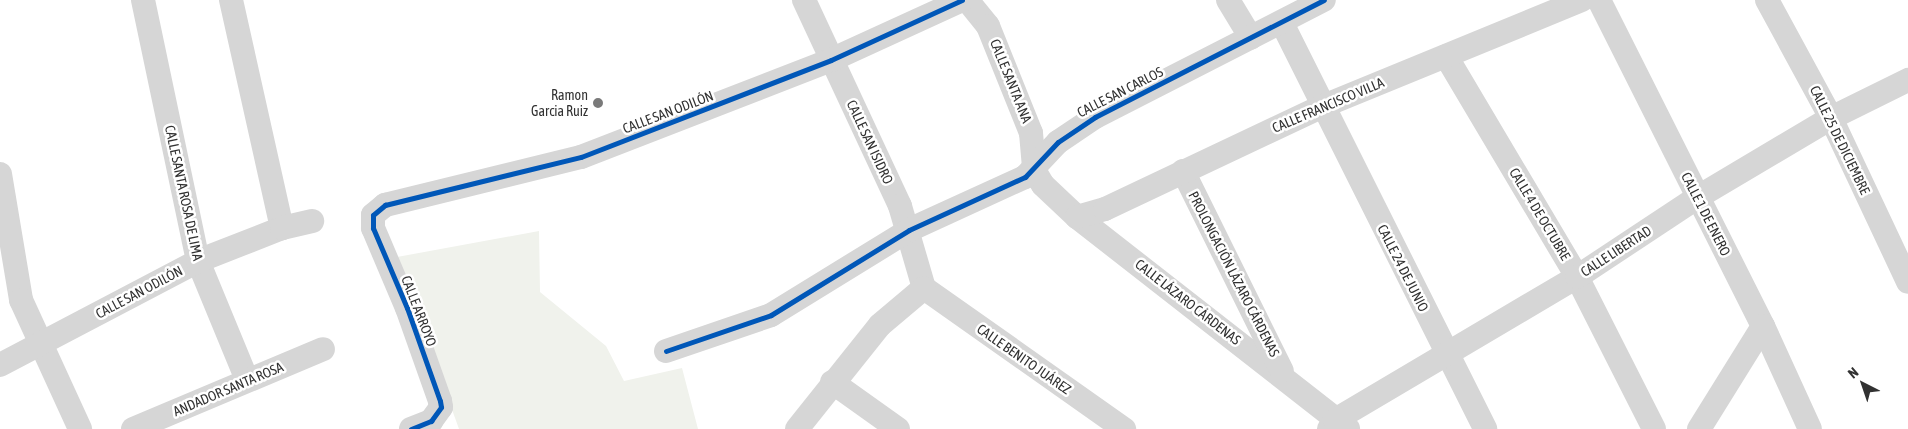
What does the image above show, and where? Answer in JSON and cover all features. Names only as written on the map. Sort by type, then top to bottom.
[{"type":"street","name":"CALLE SANTA ROSA DE LIMA","points":[[143,0],[198,261],[247,380]]},
{"type":"street","points":[[231,0],[282,228]]},
{"type":"street","name":"CALLE SAN ISIDRO","points":[[804,0],[909,230],[921,274]]},
{"type":"street","name":"CALLE SAN ODILÓN","points":[[374,215],[385,205],[581,157],[831,60],[962,0]]},
{"type":"street","name":"CALLE SANTA ANA","points":[[967,0],[988,26],[1032,133],[1034,170]]},
{"type":"street","points":[[1228,0],[1251,38]]},
{"type":"street","name":"CALLE SAN CARLOS","points":[[666,351],[771,315],[909,230],[1034,170],[1070,131],[1324,0]]},
{"type":"street","name":"CALLE FRANCISCO VILLA","points":[[1077,217],[1105,209],[1321,107],[1582,0]]},
{"type":"street","name":"CALLE 1 DE ENERO","points":[[1599,0],[1763,326],[1810,429]]},
{"type":"street","name":"CALLE 25 DE DICIEMBRE","points":[[1767,0],[1831,118],[1908,282]]},
{"type":"street","name":"CALLE 24 DE JUNIO","points":[[1282,23],[1321,107],[1485,429]]},
{"type":"street","name":"CALLE 4 DE OCTUBRE","points":[[1446,56],[1577,277],[1654,429]]},
{"type":"street","name":"CALLE LIBERTAD","points":[[1337,426],[1445,352],[1577,277],[1698,197],[1831,118],[1908,80]]},
{"type":"street","name":"CALLE LÁZARO CÁRDENAS","points":[[1034,170],[1043,185],[1077,217],[1285,377],[1337,426]]},
{"type":"street","name":"PROLONGACIÓN LÁZARO CÁRDENAS","points":[[1182,171],[1285,377]]},
{"type":"street","points":[[0,174],[22,300],[80,429]]},
{"type":"street","name":"CALLE ARROYO","points":[[374,215],[373,228],[407,308],[440,401],[438,415],[412,429]]},
{"type":"street","name":"CALLE SAN ODILÓN","points":[[0,365],[198,261],[282,228],[312,221]]},
{"type":"street","points":[[797,429],[832,382],[921,274]]},
{"type":"street","name":"CALLE BENITO JUÁREZ","points":[[921,274],[1124,429]]},
{"type":"street","points":[[1699,429],[1763,326]]},
{"type":"street","name":"ANDADOR SANTA ROSA","points":[[133,429],[324,349]]},
{"type":"street","points":[[832,382],[898,429]]},
{"type":"shaded area","points":[[539,231],[540,292],[606,346],[624,381],[682,368],[698,429],[459,429],[397,257]]},
{"type":"cycle path","points":[[411,429],[431,421],[441,407],[407,308],[373,228],[373,215],[385,205],[581,157],[831,60],[962,0]]},
{"type":"cycle path","points":[[666,351],[771,315],[909,230],[1025,177],[1058,142],[1095,117],[1324,0]]},
{"type":"place","name":"Ramon Garcia Ruiz","points":[[598,103]]}]
